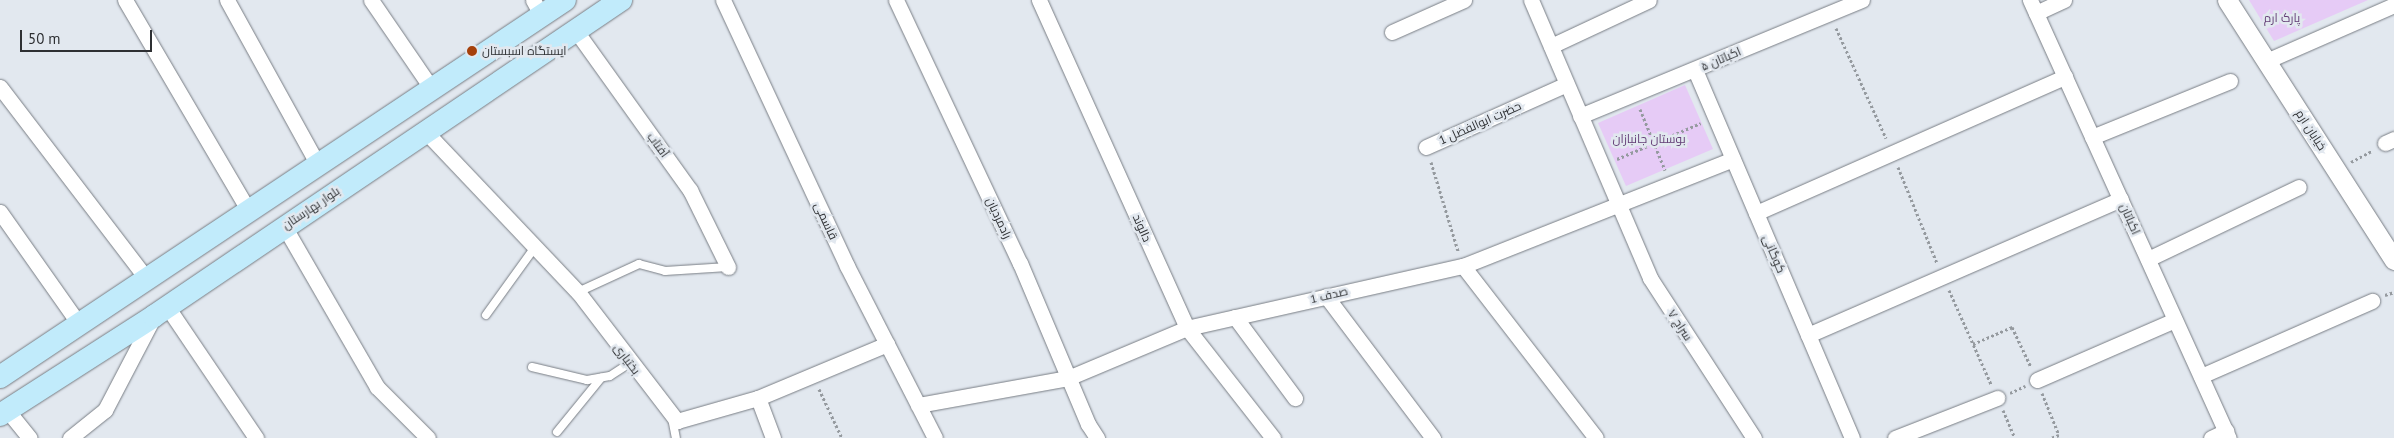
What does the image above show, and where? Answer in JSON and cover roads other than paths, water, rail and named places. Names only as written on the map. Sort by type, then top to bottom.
[{"type":"main road","points":[[0,377],[432,89],[537,8],[565,0]]},
{"type":"main road","name":"بلوار بهارستان","points":[[3,412],[160,310],[621,0]]},
{"type":"street","points":[[125,0],[249,211]]},
{"type":"street","points":[[227,0],[318,165]]},
{"type":"street","points":[[371,0],[432,89]]},
{"type":"street","name":"قاسمی","points":[[723,0],[887,344],[936,438]]},
{"type":"street","name":"رادمردیان","points":[[896,0],[1020,263],[1088,424],[1098,438]]},
{"type":"street","name":"دالوند","points":[[1039,0],[1187,328],[1273,438]]},
{"type":"street","points":[[1392,32],[1464,0]]},
{"type":"street","name":"سراج ۷","points":[[1532,0],[1650,278],[1754,438]]},
{"type":"street","points":[[1551,46],[1649,0]]},
{"type":"street","name":"اکباتان ۵","points":[[1580,116],[1862,0]]},
{"type":"street","points":[[2033,7],[2064,0]]},
{"type":"street","name":"خیابان ارم","points":[[2228,0],[2394,260]]},
{"type":"street","points":[[2266,61],[2394,5]]},
{"type":"street","name":"اکباتان","points":[[2033,7],[2228,434]]},
{"type":"street","name":"آفتاب","points":[[576,30],[690,190],[728,267]]},
{"type":"street","name":"کوگانی","points":[[1695,70],[1852,438]]},
{"type":"street","points":[[1756,213],[1892,151],[2065,77]]},
{"type":"street","points":[[2092,137],[2230,81]]},
{"type":"street","name":"حضرت ابوالفضل 1","points":[[1426,147],[1567,84]]},
{"type":"street","points":[[0,87],[147,279]]},
{"type":"street","name":"بختیاری","points":[[425,131],[578,292],[672,417]]},
{"type":"street","name":"صدف 1","points":[[918,404],[1068,378],[1187,328],[1463,266],[1733,159]]},
{"type":"street","points":[[2148,258],[2299,187]]},
{"type":"street","points":[[1808,335],[2121,199]]},
{"type":"street","points":[[0,212],[79,324]]},
{"type":"street","points":[[284,226],[377,387],[428,438]]},
{"type":"street","points":[[1463,266],[1596,438]]},
{"type":"street","points":[[1326,296],[1434,438]]},
{"type":"street","points":[[2201,376],[2372,301]]},
{"type":"street","points":[[70,438],[105,410],[160,310],[256,438]]},
{"type":"street","points":[[1234,317],[1295,398]]},
{"type":"street","points":[[2037,380],[2175,320]]},
{"type":"street","points":[[672,417],[685,421],[758,398],[887,344]]},
{"type":"street","points":[[758,398],[773,438]]},
{"type":"street","points":[[1895,438],[1997,398]]},
{"type":"street","points":[[3,412],[30,438]]},
{"type":"street","points":[[2211,438],[2228,434]]},
{"type":"lane","points":[[486,315],[535,247]]},
{"type":"lane","points":[[578,292],[639,264],[665,271],[728,267]]},
{"type":"lane","points":[[532,366],[587,380],[610,376],[630,363]]},
{"type":"lane","points":[[557,432],[601,378]]},
{"type":"lane","points":[[672,417],[676,438]]},
{"type":"place","name":"ایستگاه اسبستان","points":[[472,51]]},
{"type":"park label","name":"پارک ارم","points":[[2282,18]]},
{"type":"park label","name":"بوستان جانبازان","points":[[1649,139]]}]
